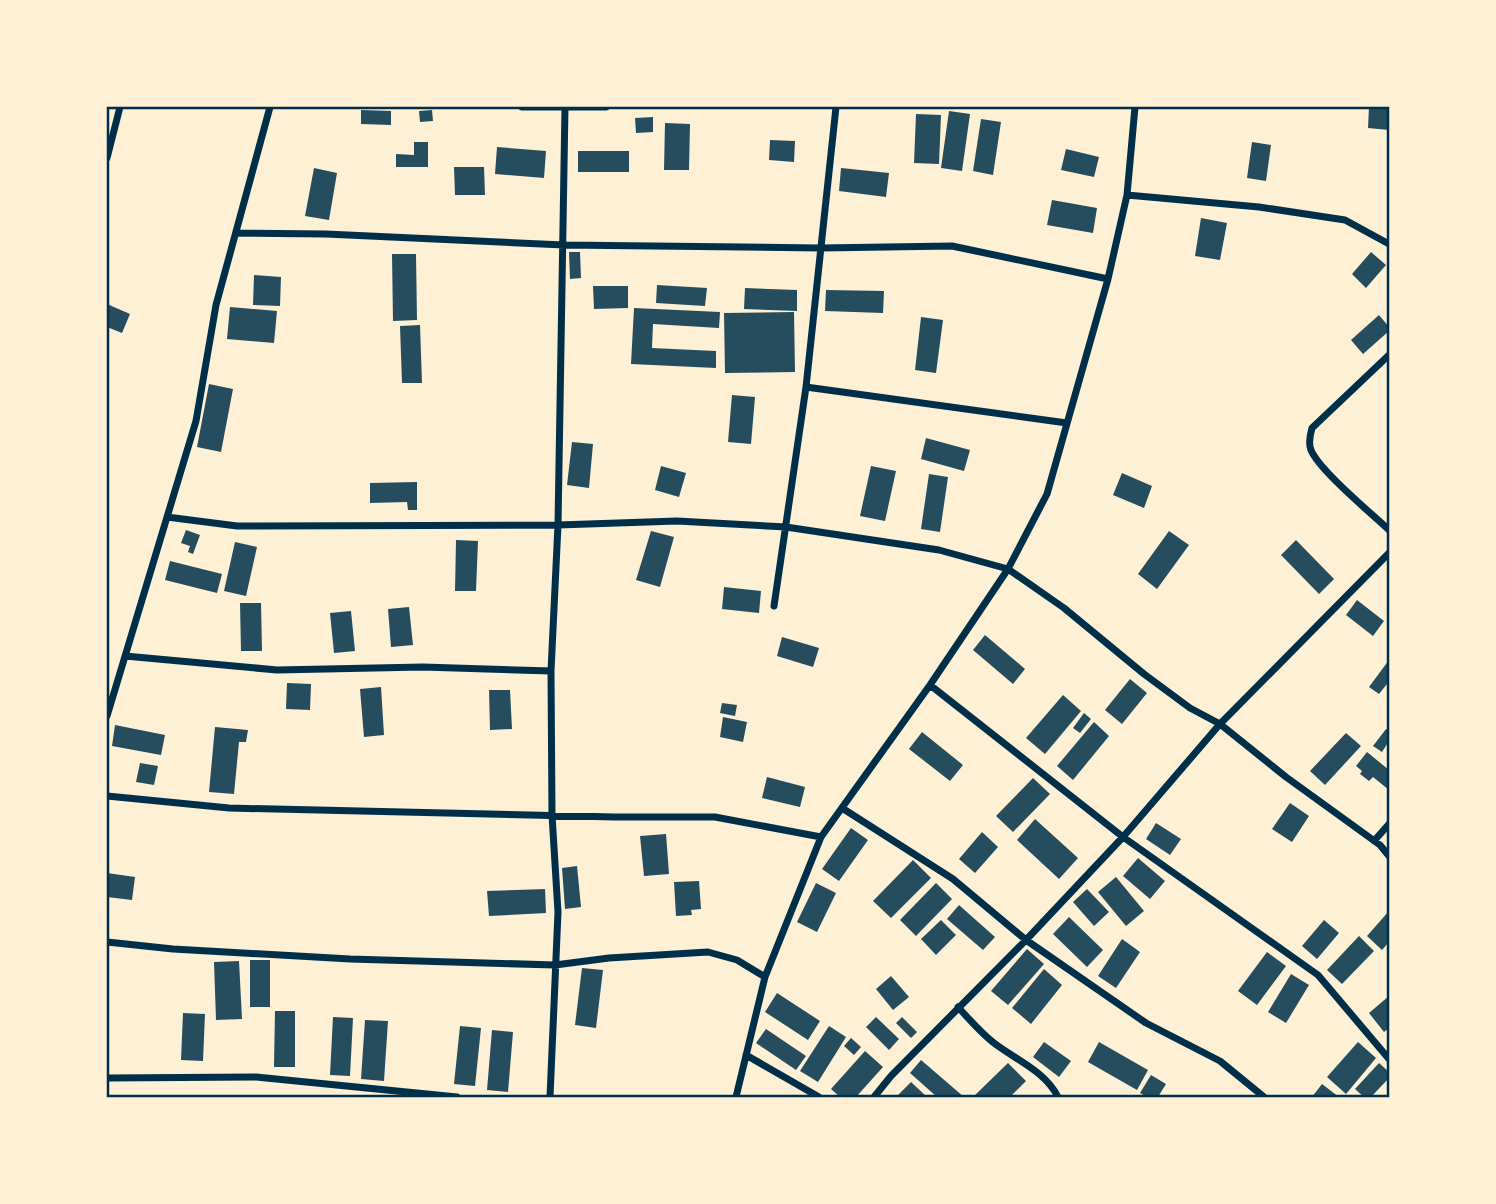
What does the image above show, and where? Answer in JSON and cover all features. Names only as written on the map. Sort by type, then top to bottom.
[{"type":"street","points":[[107,158],[120,107]]},
{"type":"street","points":[[107,716],[196,421],[216,305],[270,107]]},
{"type":"street","points":[[522,107],[606,107]]},
{"type":"street","points":[[550,1097],[558,912],[552,815],[551,671],[558,525],[565,107]]},
{"type":"street","points":[[774,606],[806,387],[836,107]]},
{"type":"street","points":[[734,1097],[765,977],[821,836],[930,685],[1008,569],[1047,494],[1108,279],[1127,195],[1135,107]]},
{"type":"street","points":[[1127,195],[1259,206],[1345,220],[1389,244]]},
{"type":"street","points":[[236,233],[564,244],[821,248],[952,246],[1108,279]]},
{"type":"street","points":[[1389,355],[1312,428],[1309,441],[1321,466],[1389,530]]},
{"type":"street","points":[[806,387],[1067,423]]},
{"type":"street","points":[[167,517],[237,526],[558,525],[677,521],[786,527],[939,550],[1008,569],[1064,608],[1172,695],[1220,724],[1286,777],[1374,841],[1389,856]]},
{"type":"street","points":[[874,1097],[891,1076],[1026,940],[1123,837],[1220,724],[1389,553]]},
{"type":"street","points":[[125,656],[277,670],[423,667],[551,671]]},
{"type":"street","points":[[930,685],[1123,837],[1318,975],[1389,1059]]},
{"type":"street","points":[[107,796],[229,808],[715,817],[821,836]]},
{"type":"street","points":[[842,808],[953,879],[1026,940],[1146,1023],[1220,1061],[1265,1097]]},
{"type":"street","points":[[1374,841],[1389,824]]},
{"type":"street","points":[[107,943],[349,959],[555,965],[609,958],[708,953],[737,960],[765,977]]},
{"type":"street","points":[[958,1007],[993,1043],[1016,1056],[1051,1085],[1058,1097]]},
{"type":"street","points":[[746,1055],[818,1097]]},
{"type":"street","points":[[107,1078],[256,1077],[457,1097]]},
{"type":"building","points":[[1369,107],[1389,107],[1389,130],[1368,128]]},
{"type":"building","points":[[361,110],[391,111],[391,125],[361,124]]},
{"type":"building","points":[[432,110],[433,121],[420,122],[419,111]]},
{"type":"building","points":[[949,111],[970,114],[962,171],[941,168]]},
{"type":"building","points":[[916,114],[941,115],[939,164],[914,163]]},
{"type":"building","points":[[653,117],[653,132],[636,133],[635,118]]},
{"type":"building","points":[[981,119],[1001,122],[993,175],[973,171]]},
{"type":"building","points":[[665,123],[690,124],[689,170],[664,170]]},
{"type":"building","points":[[770,140],[795,141],[794,162],[769,160]]},
{"type":"building","points":[[414,142],[428,142],[428,167],[396,167],[396,154],[414,155]]},
{"type":"building","points":[[1252,142],[1271,145],[1266,181],[1247,178]]},
{"type":"building","points":[[497,147],[546,151],[544,178],[495,174]]},
{"type":"building","points":[[1066,149],[1099,157],[1094,177],[1061,170]]},
{"type":"building","points":[[578,151],[629,151],[629,172],[578,172]]},
{"type":"building","points":[[454,167],[484,167],[485,195],[455,195]]},
{"type":"building","points":[[314,168],[337,173],[329,220],[305,216]]},
{"type":"building","points":[[841,168],[889,173],[886,197],[839,191]]},
{"type":"building","points":[[1052,200],[1097,208],[1093,233],[1047,225]]},
{"type":"building","points":[[1201,218],[1227,223],[1220,260],[1195,256]]},
{"type":"building","points":[[569,252],[580,252],[581,278],[570,279]]},
{"type":"building","points":[[1371,252],[1386,265],[1366,288],[1352,274]]},
{"type":"building","points":[[392,254],[416,254],[417,320],[393,321]]},
{"type":"building","points":[[254,275],[281,277],[280,306],[253,305]]},
{"type":"building","points":[[657,285],[707,288],[705,306],[656,303]]},
{"type":"building","points":[[593,286],[628,286],[628,308],[594,309]]},
{"type":"building","points":[[745,288],[797,290],[797,311],[744,309]]},
{"type":"building","points":[[826,290],[884,291],[883,313],[825,311]]},
{"type":"building","points":[[107,304],[130,314],[122,333],[107,327]]},
{"type":"building","points":[[230,307],[277,311],[274,343],[227,339]]},
{"type":"building","points":[[634,308],[720,312],[719,328],[653,324],[652,348],[716,351],[716,368],[631,364]]},
{"type":"building","points":[[794,312],[795,372],[725,373],[724,313]]},
{"type":"building","points":[[1379,315],[1389,327],[1389,331],[1363,354],[1351,340]]},
{"type":"building","points":[[921,317],[943,320],[936,373],[915,370]]},
{"type":"building","points":[[420,325],[422,383],[402,383],[400,326]]},
{"type":"building","points":[[209,384],[233,389],[221,452],[197,447]]},
{"type":"building","points":[[732,395],[755,397],[751,444],[728,442]]},
{"type":"building","points":[[926,438],[970,450],[964,471],[921,459]]},
{"type":"building","points":[[572,442],[593,444],[589,488],[567,485]]},
{"type":"building","points":[[661,466],[686,473],[679,497],[655,490]]},
{"type":"building","points":[[871,466],[896,471],[885,521],[860,516]]},
{"type":"building","points":[[1122,473],[1152,486],[1144,508],[1113,495]]},
{"type":"building","points":[[929,474],[948,477],[940,532],[921,529]]},
{"type":"building","points":[[417,482],[417,510],[408,510],[407,502],[370,503],[370,483]]},
{"type":"building","points":[[186,530],[200,535],[193,554],[188,552],[190,546],[181,543]]},
{"type":"building","points":[[651,531],[674,537],[660,587],[636,580]]},
{"type":"building","points":[[1169,531],[1189,545],[1157,589],[1138,574]]},
{"type":"building","points":[[456,540],[478,541],[476,591],[455,591]]},
{"type":"building","points":[[1296,540],[1334,579],[1319,594],[1281,555]]},
{"type":"building","points":[[235,542],[257,547],[246,596],[224,591]]},
{"type":"building","points":[[170,561],[222,574],[217,593],[165,580]]},
{"type":"building","points":[[724,587],[761,591],[759,613],[722,609]]},
{"type":"building","points":[[1357,600],[1384,621],[1373,636],[1346,615]]},
{"type":"building","points":[[240,603],[261,603],[262,651],[241,651]]},
{"type":"building","points":[[409,607],[413,645],[391,647],[388,609]]},
{"type":"building","points":[[351,611],[355,651],[334,653],[330,613]]},
{"type":"building","points":[[985,635],[1025,669],[1013,684],[973,650]]},
{"type":"building","points":[[782,637],[819,648],[813,667],[777,656]]},
{"type":"building","points":[[1389,660],[1389,686],[1387,684],[1379,694],[1369,687]]},
{"type":"building","points":[[1130,679],[1147,693],[1122,724],[1105,710]]},
{"type":"building","points":[[287,683],[311,684],[310,710],[286,709]]},
{"type":"building","points":[[381,687],[384,735],[364,737],[360,689]]},
{"type":"building","points":[[489,690],[510,690],[512,729],[490,730]]},
{"type":"building","points":[[1063,695],[1081,711],[1045,754],[1026,738]]},
{"type":"building","points":[[722,703],[737,705],[735,716],[720,713]]},
{"type":"building","points":[[1084,713],[1091,719],[1080,733],[1073,728]]},
{"type":"building","points":[[723,717],[747,722],[743,742],[720,737]]},
{"type":"building","points":[[1094,722],[1109,736],[1073,780],[1057,766]]},
{"type":"building","points":[[115,725],[165,735],[161,755],[112,746]]},
{"type":"building","points":[[215,727],[248,730],[246,742],[239,742],[234,794],[209,792]]},
{"type":"building","points":[[1386,729],[1389,731],[1389,741],[1382,752],[1373,746]]},
{"type":"building","points":[[922,732],[963,765],[950,781],[909,749]]},
{"type":"building","points":[[1346,733],[1361,746],[1325,785],[1310,771]]},
{"type":"building","points":[[1367,752],[1389,770],[1389,790],[1373,777],[1369,781],[1360,774],[1362,771],[1356,766]]},
{"type":"building","points":[[140,763],[158,766],[154,785],[136,782]]},
{"type":"building","points":[[767,777],[805,787],[800,807],[762,798]]},
{"type":"building","points":[[1033,778],[1050,794],[1013,832],[996,816]]},
{"type":"building","points":[[1290,803],[1309,816],[1292,842],[1272,829]]},
{"type":"building","points":[[1035,819],[1078,858],[1059,879],[1017,840]]},
{"type":"building","points":[[1156,823],[1181,839],[1170,855],[1146,839]]},
{"type":"building","points":[[851,828],[868,840],[839,881],[822,869]]},
{"type":"building","points":[[982,832],[998,847],[975,873],[959,859]]},
{"type":"building","points":[[666,834],[669,874],[644,876],[640,836]]},
{"type":"building","points":[[1138,858],[1165,881],[1150,899],[1123,876]]},
{"type":"building","points":[[913,860],[931,878],[891,918],[873,901]]},
{"type":"building","points":[[577,866],[581,907],[565,909],[562,868]]},
{"type":"building","points":[[107,873],[135,877],[132,900],[107,897]]},
{"type":"building","points":[[1116,877],[1144,911],[1126,926],[1098,892]]},
{"type":"building","points":[[699,881],[701,909],[691,910],[692,915],[676,916],[674,882]]},
{"type":"building","points":[[816,883],[836,893],[817,932],[797,922]]},
{"type":"building","points":[[936,883],[952,899],[916,936],[900,920]]},
{"type":"building","points":[[545,889],[546,913],[489,916],[487,891]]},
{"type":"building","points":[[1087,889],[1109,912],[1094,926],[1073,902]]},
{"type":"building","points":[[959,905],[995,937],[983,950],[947,919]]},
{"type":"building","points":[[1389,911],[1389,942],[1382,950],[1367,936]]},
{"type":"building","points":[[1069,917],[1103,950],[1087,967],[1053,934]]},
{"type":"building","points":[[941,920],[956,935],[936,955],[921,939]]},
{"type":"building","points":[[1324,920],[1339,933],[1317,959],[1302,946]]},
{"type":"building","points":[[1359,936],[1374,951],[1342,984],[1327,970]]},
{"type":"building","points":[[1122,939],[1140,952],[1116,988],[1098,976]]},
{"type":"building","points":[[1027,949],[1044,964],[1008,1005],[991,991]]},
{"type":"building","points":[[1267,952],[1286,966],[1257,1005],[1238,991]]},
{"type":"building","points":[[250,960],[270,960],[270,1007],[250,1007]]},
{"type":"building","points":[[239,961],[242,1019],[216,1020],[214,962]]},
{"type":"building","points":[[582,968],[603,970],[596,1028],[575,1025]]},
{"type":"building","points":[[1044,969],[1062,985],[1031,1024],[1012,1008]]},
{"type":"building","points":[[1291,974],[1309,985],[1286,1023],[1268,1012]]},
{"type":"building","points":[[891,976],[909,997],[893,1010],[876,989]]},
{"type":"building","points":[[777,993],[820,1021],[808,1040],[765,1012]]},
{"type":"building","points":[[1389,996],[1389,1028],[1384,1032],[1369,1013]]},
{"type":"building","points":[[275,1011],[295,1011],[295,1067],[274,1067]]},
{"type":"building","points":[[183,1013],[205,1014],[203,1061],[181,1060]]},
{"type":"building","points":[[333,1017],[353,1018],[350,1076],[330,1075]]},
{"type":"building","points":[[876,1017],[899,1039],[889,1050],[866,1027]]},
{"type":"building","points":[[902,1017],[917,1032],[911,1038],[896,1023]]},
{"type":"building","points":[[365,1020],[388,1021],[384,1081],[361,1079]]},
{"type":"building","points":[[460,1026],[481,1028],[475,1086],[454,1084]]},
{"type":"building","points":[[829,1026],[846,1037],[818,1082],[800,1071]]},
{"type":"building","points":[[766,1029],[806,1056],[796,1070],[756,1043]]},
{"type":"building","points":[[492,1030],[513,1032],[508,1092],[487,1090]]},
{"type":"building","points":[[851,1038],[861,1047],[854,1055],[844,1046]]},
{"type":"building","points":[[1044,1042],[1071,1061],[1059,1077],[1033,1057]]},
{"type":"building","points":[[1099,1042],[1148,1070],[1137,1090],[1088,1062]]},
{"type":"building","points":[[1358,1042],[1376,1058],[1346,1094],[1327,1077]]},
{"type":"building","points":[[865,1051],[883,1067],[856,1097],[840,1097],[831,1089]]},
{"type":"building","points":[[921,1060],[964,1097],[937,1097],[910,1073]]},
{"type":"building","points":[[1008,1063],[1026,1081],[1010,1097],[973,1097]]},
{"type":"building","points":[[1379,1063],[1389,1072],[1389,1078],[1371,1097],[1364,1097],[1355,1089]]},
{"type":"building","points":[[1151,1075],[1166,1084],[1158,1097],[1147,1097],[1140,1093]]},
{"type":"building","points":[[911,1082],[927,1097],[896,1097]]},
{"type":"building","points":[[1322,1084],[1339,1097],[1312,1097]]}]
